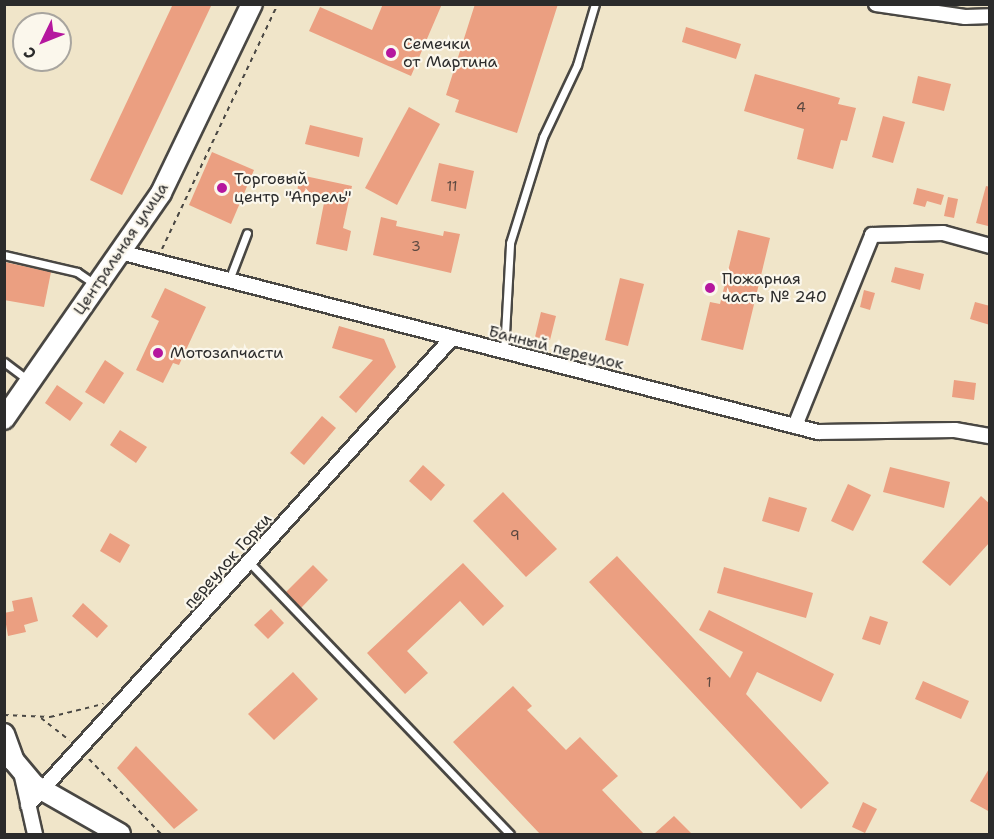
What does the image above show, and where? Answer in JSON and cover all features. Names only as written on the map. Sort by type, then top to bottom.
[{"type":"main road","name":"Центральная улица","points":[[4,418],[161,193],[252,4]]},
{"type":"main road","points":[[4,734],[20,770],[41,790],[120,834]]},
{"type":"street","points":[[876,4],[964,17],[990,16]]},
{"type":"street","points":[[795,426],[872,235],[944,233],[990,246]]},
{"type":"street","name":"Банный переулок","points":[[120,252],[818,432],[955,430],[989,435]]},
{"type":"street","name":"переулок Горки","points":[[28,805],[452,339]]},
{"type":"street","points":[[20,770],[35,834]]},
{"type":"lane","points":[[504,352],[510,243],[543,137],[577,65],[595,4]]},
{"type":"lane","points":[[229,280],[247,233]]},
{"type":"lane","points":[[4,255],[77,272],[97,285]]},
{"type":"lane","points":[[4,362],[29,381]]},
{"type":"lane","points":[[249,562],[510,834]]},
{"type":"path","points":[[157,256],[167,241],[278,4]]},
{"type":"path","points":[[4,715],[41,718],[126,698]]},
{"type":"path","points":[[41,718],[79,749],[161,834]]},
{"type":"building","points":[[173,4],[212,4],[122,195],[90,180]]},
{"type":"building","name":"Семечки от Мартина","points":[[383,4],[442,4],[411,76],[309,31],[320,7],[372,30]]},
{"type":"building","points":[[475,4],[558,4],[517,133],[455,112],[459,100],[446,95]]},
{"type":"building","points":[[686,27],[741,44],[736,59],[682,42]]},
{"type":"building","points":[[755,74],[840,98],[838,104],[856,108],[847,141],[841,140],[833,169],[797,159],[804,129],[744,111]]},
{"type":"building","points":[[918,76],[951,84],[944,111],[912,103]]},
{"type":"building","points":[[409,107],[440,124],[397,205],[365,188]]},
{"type":"building","points":[[883,116],[905,122],[893,163],[872,157]]},
{"type":"building","points":[[310,125],[363,138],[359,157],[305,144]]},
{"type":"building","name":"Торговый центр \"Апрель\"","points":[[212,152],[254,170],[231,224],[189,205]]},
{"type":"building","points":[[439,163],[474,171],[466,209],[431,201]]},
{"type":"building","points":[[300,175],[352,186],[343,228],[351,231],[347,251],[316,244],[324,203],[296,197]]},
{"type":"building","points":[[986,186],[990,187],[988,226],[976,223]]},
{"type":"building","points":[[917,188],[944,195],[941,205],[927,201],[925,207],[913,204]]},
{"type":"building","points":[[948,197],[958,199],[954,218],[944,216]]},
{"type":"building","points":[[381,217],[397,221],[396,226],[443,236],[444,231],[460,234],[451,273],[373,255]]},
{"type":"building","points":[[738,230],[770,238],[743,350],[701,340],[710,302],[720,304]]},
{"type":"building","points":[[4,262],[51,272],[44,307],[4,300]]},
{"type":"building","points":[[895,267],[924,274],[920,290],[891,282]]},
{"type":"building","points":[[620,278],[644,284],[628,346],[605,340]]},
{"type":"building","points":[[165,288],[206,307],[179,365],[173,363],[163,383],[136,370],[159,321],[151,317]]},
{"type":"building","points":[[864,290],[875,293],[870,310],[860,307]]},
{"type":"building","points":[[975,302],[990,306],[990,325],[970,319]]},
{"type":"building","points":[[541,312],[556,316],[550,340],[535,337]]},
{"type":"building","points":[[339,326],[384,339],[396,367],[356,413],[339,397],[373,360],[332,348]]},
{"type":"building","points":[[105,360],[124,373],[104,404],[85,392]]},
{"type":"building","points":[[954,380],[976,383],[974,400],[952,397]]},
{"type":"building","points":[[57,385],[83,403],[70,421],[45,403]]},
{"type":"building","points":[[322,416],[336,428],[304,465],[290,453]]},
{"type":"building","points":[[120,430],[147,447],[136,463],[110,445]]},
{"type":"building","points":[[423,465],[445,485],[431,501],[409,481]]},
{"type":"building","points":[[890,467],[950,482],[944,508],[883,492]]},
{"type":"building","points":[[848,484],[871,495],[853,531],[831,521]]},
{"type":"building","points":[[503,492],[557,549],[526,577],[473,521]]},
{"type":"building","points":[[981,496],[990,504],[990,542],[950,586],[922,562]]},
{"type":"building","points":[[769,497],[807,508],[799,532],[762,521]]},
{"type":"building","points":[[110,533],[130,545],[120,563],[100,551]]},
{"type":"building","points":[[617,556],[730,678],[743,652],[699,630],[709,610],[834,674],[821,702],[757,672],[746,694],[829,783],[801,809],[589,582]]},
{"type":"building","points":[[463,563],[504,606],[483,626],[460,601],[407,651],[428,673],[405,694],[367,653]]},
{"type":"building","points":[[313,565],[328,580],[301,608],[286,592]]},
{"type":"building","points":[[724,567],[813,593],[806,618],[717,593]]},
{"type":"building","points":[[32,597],[38,621],[24,625],[26,632],[8,636],[4,613],[14,611],[12,601]]},
{"type":"building","points":[[83,603],[108,626],[97,638],[72,616]]},
{"type":"building","points":[[271,609],[284,623],[268,639],[254,625]]},
{"type":"building","points":[[870,616],[888,622],[880,645],[862,639]]},
{"type":"building","points":[[293,672],[318,699],[274,740],[248,714]]},
{"type":"building","points":[[923,681],[969,701],[961,719],[915,699]]},
{"type":"building","points":[[513,686],[532,706],[527,710],[566,750],[580,737],[618,776],[602,790],[644,834],[540,834],[453,742]]},
{"type":"building","points":[[136,746],[198,810],[174,829],[117,768]]},
{"type":"building","points":[[990,767],[990,812],[970,801]]},
{"type":"building","points":[[863,802],[877,809],[865,833],[852,827]]},
{"type":"building","points":[[674,816],[692,834],[654,834]]},
{"type":"place","name":"Семечки от Мартина","points":[[391,53]]},
{"type":"place","name":"Торговый центр \"Апрель\"","points":[[222,188]]},
{"type":"place","name":"Пожарная часть № 240","points":[[710,288]]},
{"type":"place","name":"Мотозапчасти","points":[[158,353]]}]
